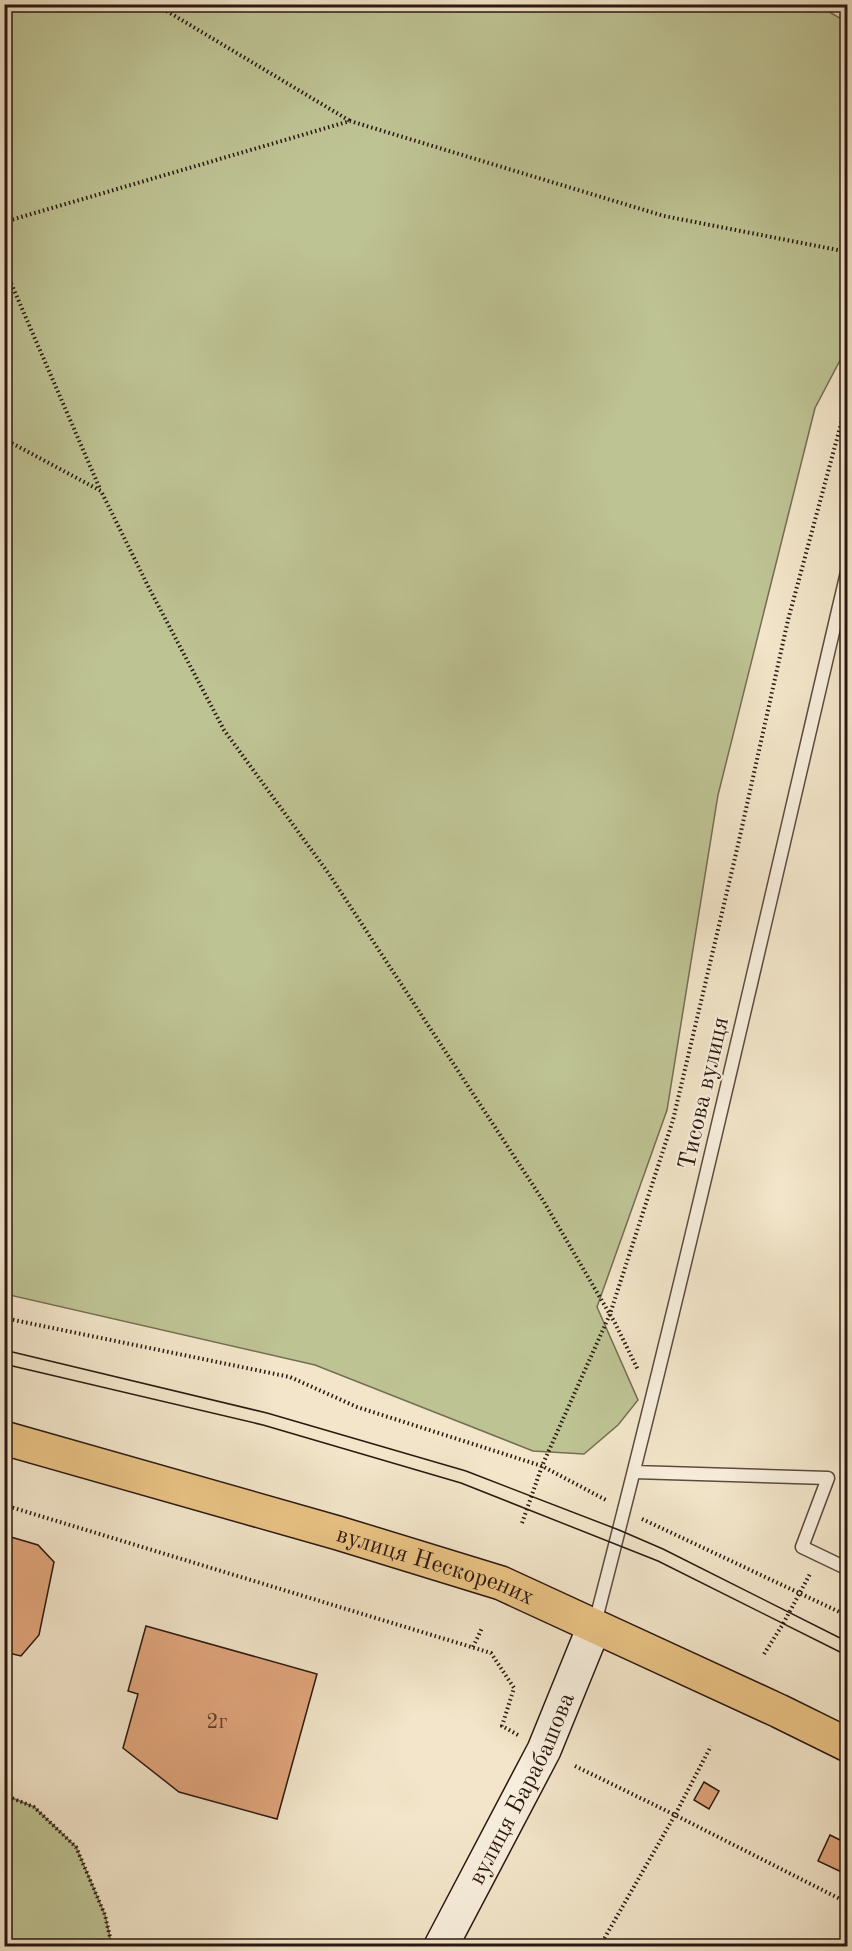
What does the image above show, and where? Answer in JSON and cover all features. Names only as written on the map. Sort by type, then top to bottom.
[{"type":"main road","name":"вулиця Нескорених","points":[[4,1438],[84,1459],[467,1571],[501,1583],[848,1745]]},
{"type":"street","name":"вулиця Барабашова","points":[[441,1947],[544,1750],[594,1627]]},
{"type":"lane","name":"Тисова вулиця","points":[[594,1627],[634,1472],[848,568]]},
{"type":"lane","points":[[634,1472],[828,1478],[802,1547],[848,1569]]},
{"type":"path","points":[[155,4],[350,121],[663,216],[848,252]]},
{"type":"path","points":[[4,222],[350,121]]},
{"type":"path","points":[[4,267],[101,491],[224,730],[330,874],[544,1202],[610,1314],[651,1398]]},
{"type":"path","points":[[522,1523],[542,1466],[610,1314],[673,1120],[788,620],[848,398]]},
{"type":"path","points":[[4,439],[101,491]]},
{"type":"path","points":[[4,1318],[290,1377],[357,1407],[542,1466],[624,1510],[848,1616]]},
{"type":"path","points":[[4,1505],[491,1653],[514,1688],[502,1726],[518,1736]]},
{"type":"path","points":[[764,1654],[820,1556]]},
{"type":"path","points":[[473,1647],[482,1628]]},
{"type":"path","points":[[600,1947],[675,1815],[711,1746]]},
{"type":"path","points":[[575,1766],[848,1903]]},
{"type":"path","points":[[4,1795],[34,1807],[76,1847],[105,1915],[112,1947]]},
{"type":"green space","points":[[815,4],[847,22],[847,347],[815,408],[718,795],[667,1110],[597,1307],[638,1400],[618,1425],[584,1454],[533,1451],[315,1365],[5,1294],[5,5]]},
{"type":"green space","points":[[5,1795],[34,1807],[76,1847],[105,1915],[112,1946],[5,1946]]},
{"type":"building","points":[[4,1535],[38,1545],[54,1562],[39,1635],[21,1656],[4,1652]]},
{"type":"building","points":[[146,1626],[317,1674],[277,1819],[179,1792],[123,1748],[138,1694],[128,1691]]},
{"type":"building","points":[[704,1782],[719,1791],[709,1809],[694,1800]]},
{"type":"building","points":[[830,1835],[848,1844],[848,1875],[818,1861]]},
{"type":"tram line","points":[[4,1350],[267,1413],[466,1471],[663,1549],[848,1642]]},
{"type":"tram line","points":[[4,1364],[263,1425],[461,1483],[658,1561],[848,1656]]}]
